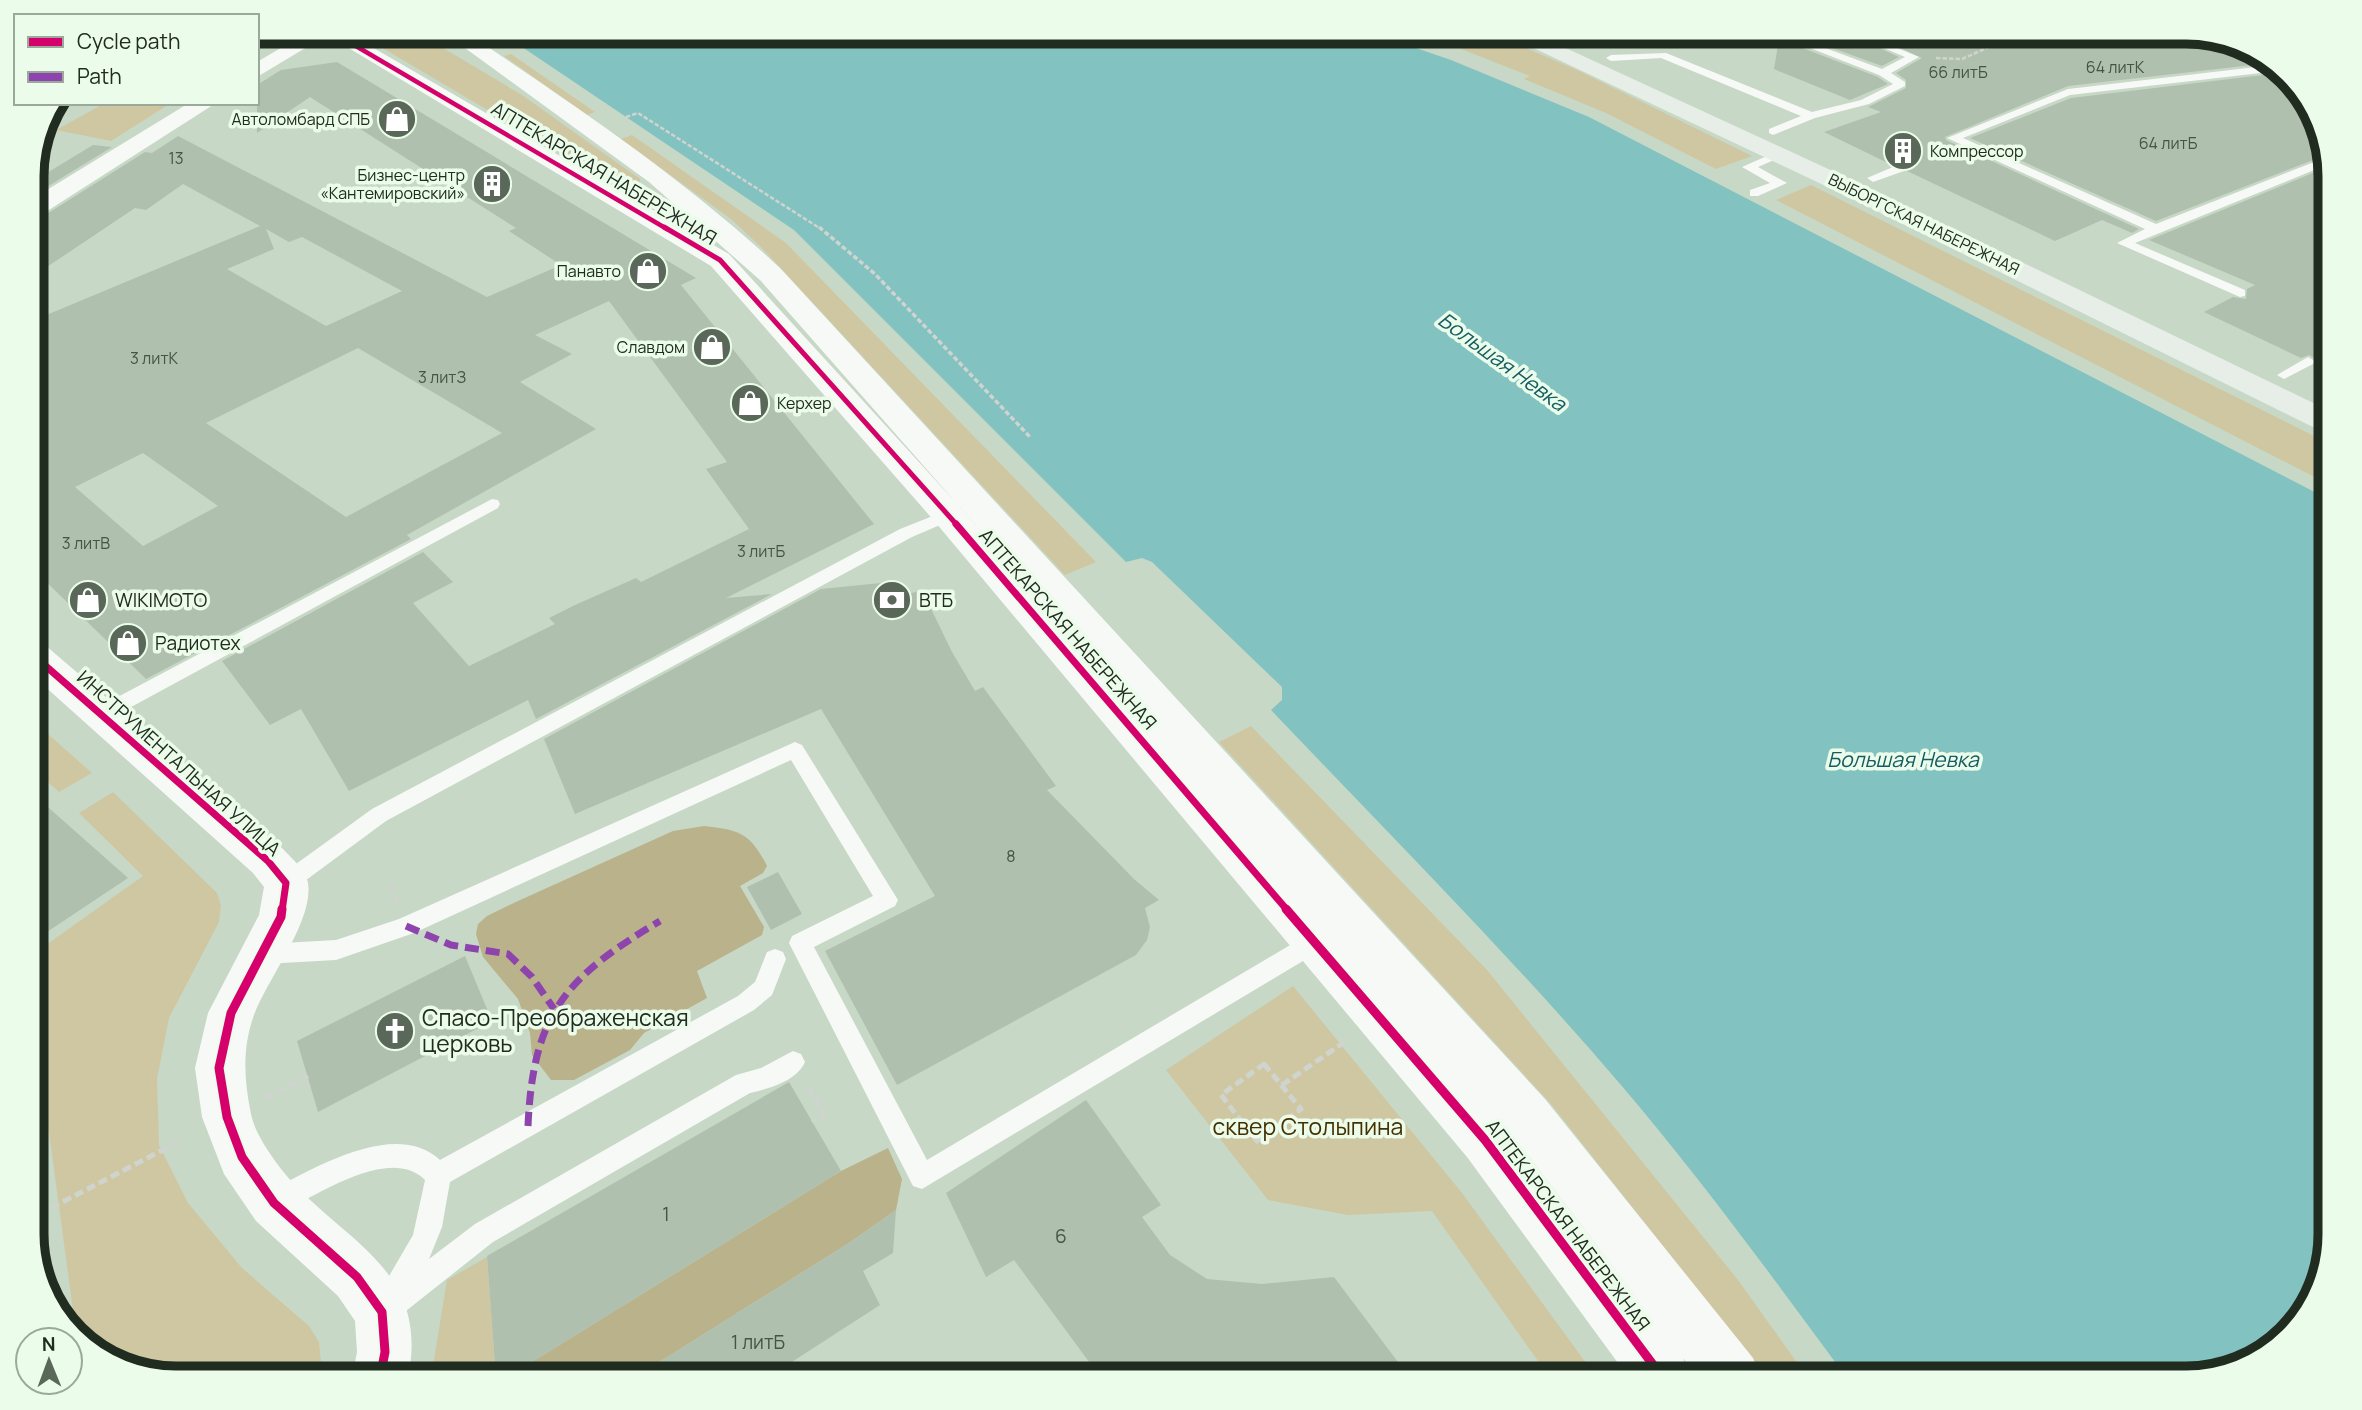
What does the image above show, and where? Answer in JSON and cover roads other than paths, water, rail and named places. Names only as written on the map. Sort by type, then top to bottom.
[{"type":"main road","name":"ВЫБОРГСКАЯ НАБЕРЕЖНАЯ","points":[[1543,44],[1776,143],[1873,178],[2318,391]]},
{"type":"main road","name":"ВЫБОРГСКАЯ НАБЕРЕЖНАЯ","points":[[1579,44],[2318,417]]},
{"type":"street","points":[[259,70],[302,44]]},
{"type":"street","name":"АПТЕКАРСКАЯ НАБЕРЕЖНАЯ","points":[[375,44],[613,196],[720,260],[948,514],[1485,1140],[1654,1366]]},
{"type":"street","name":"АПТЕКАРСКАЯ НАБЕРЕЖНАЯ","points":[[469,44],[659,178],[718,224],[771,275],[1528,1116],[1723,1366]]},
{"type":"street","points":[[44,203],[202,105]]},
{"type":"street","points":[[613,196],[647,193],[655,188],[659,178]]},
{"type":"street","name":"ИНСТРУМЕНТАЛЬНАЯ УЛИЦА","points":[[44,664],[268,861],[286,883],[281,917],[231,1013],[219,1068],[228,1117],[243,1157],[274,1203],[357,1277],[382,1312]]},
{"type":"street","points":[[382,1312],[385,1352],[382,1366]]},
{"type":"lane","points":[[1754,193],[1781,183],[1748,167],[1811,116],[1865,102],[1901,85],[1883,73],[1806,44]]},
{"type":"lane","points":[[1881,44],[1914,57],[1883,73]]},
{"type":"lane","points":[[1611,58],[1662,55],[1811,116]]},
{"type":"lane","points":[[2156,229],[1953,138],[2068,92],[2264,69]]},
{"type":"lane","points":[[2241,293],[2124,243],[2318,164]]},
{"type":"lane","points":[[1873,178],[1900,168]]},
{"type":"lane","points":[[2284,375],[2308,361]]},
{"type":"lane","points":[[102,714],[492,504]]},
{"type":"lane","points":[[286,883],[379,815],[792,604],[948,514]]},
{"type":"lane","points":[[264,954],[336,950],[406,926],[795,750],[887,900],[800,943],[922,1178],[1315,942]]},
{"type":"lane","points":[[438,1175],[746,1003],[764,988],[775,959]]},
{"type":"lane","points":[[382,1312],[484,1233],[745,1083],[766,1078],[793,1062]]},
{"type":"lane","points":[[274,1203],[333,1172],[378,1157],[418,1158],[438,1175]]},
{"type":"lane","points":[[382,1312],[418,1258],[436,1210],[438,1175]]},
{"type":"water","name":"Большая Невка","points":[[518,44],[1404,44],[1451,60],[1589,117],[2318,494],[2318,1234],[2314,1268],[2301,1300],[2291,1315],[2280,1328],[2252,1349],[2220,1362],[2203,1365],[1838,1366],[1708,1193],[1621,1085],[1493,942],[1271,710],[1282,700],[1282,687],[1152,562],[1142,558],[1126,562],[794,230]]},
{"type":"place","name":"Автоломбард СПБ","points":[[397,119]]},
{"type":"place","name":"Компрессор","points":[[1903,151]]},
{"type":"place","name":"Бизнес-центр «Кантемировский»","points":[[492,184]]},
{"type":"place","name":"Панавто","points":[[648,271]]},
{"type":"place","name":"Славдом","points":[[712,347]]},
{"type":"place","name":"Керхер","points":[[750,403]]},
{"type":"place","name":"WIKIMOTO","points":[[88,600]]},
{"type":"place","name":"ВТБ","points":[[892,600]]},
{"type":"place","name":"Радиотех","points":[[128,643]]},
{"type":"place","name":"Спасо-Преображенская церковь","points":[[395,1031]]},
{"type":"park label","name":"сквер Столыпина","points":[[1308,1127]]}]
